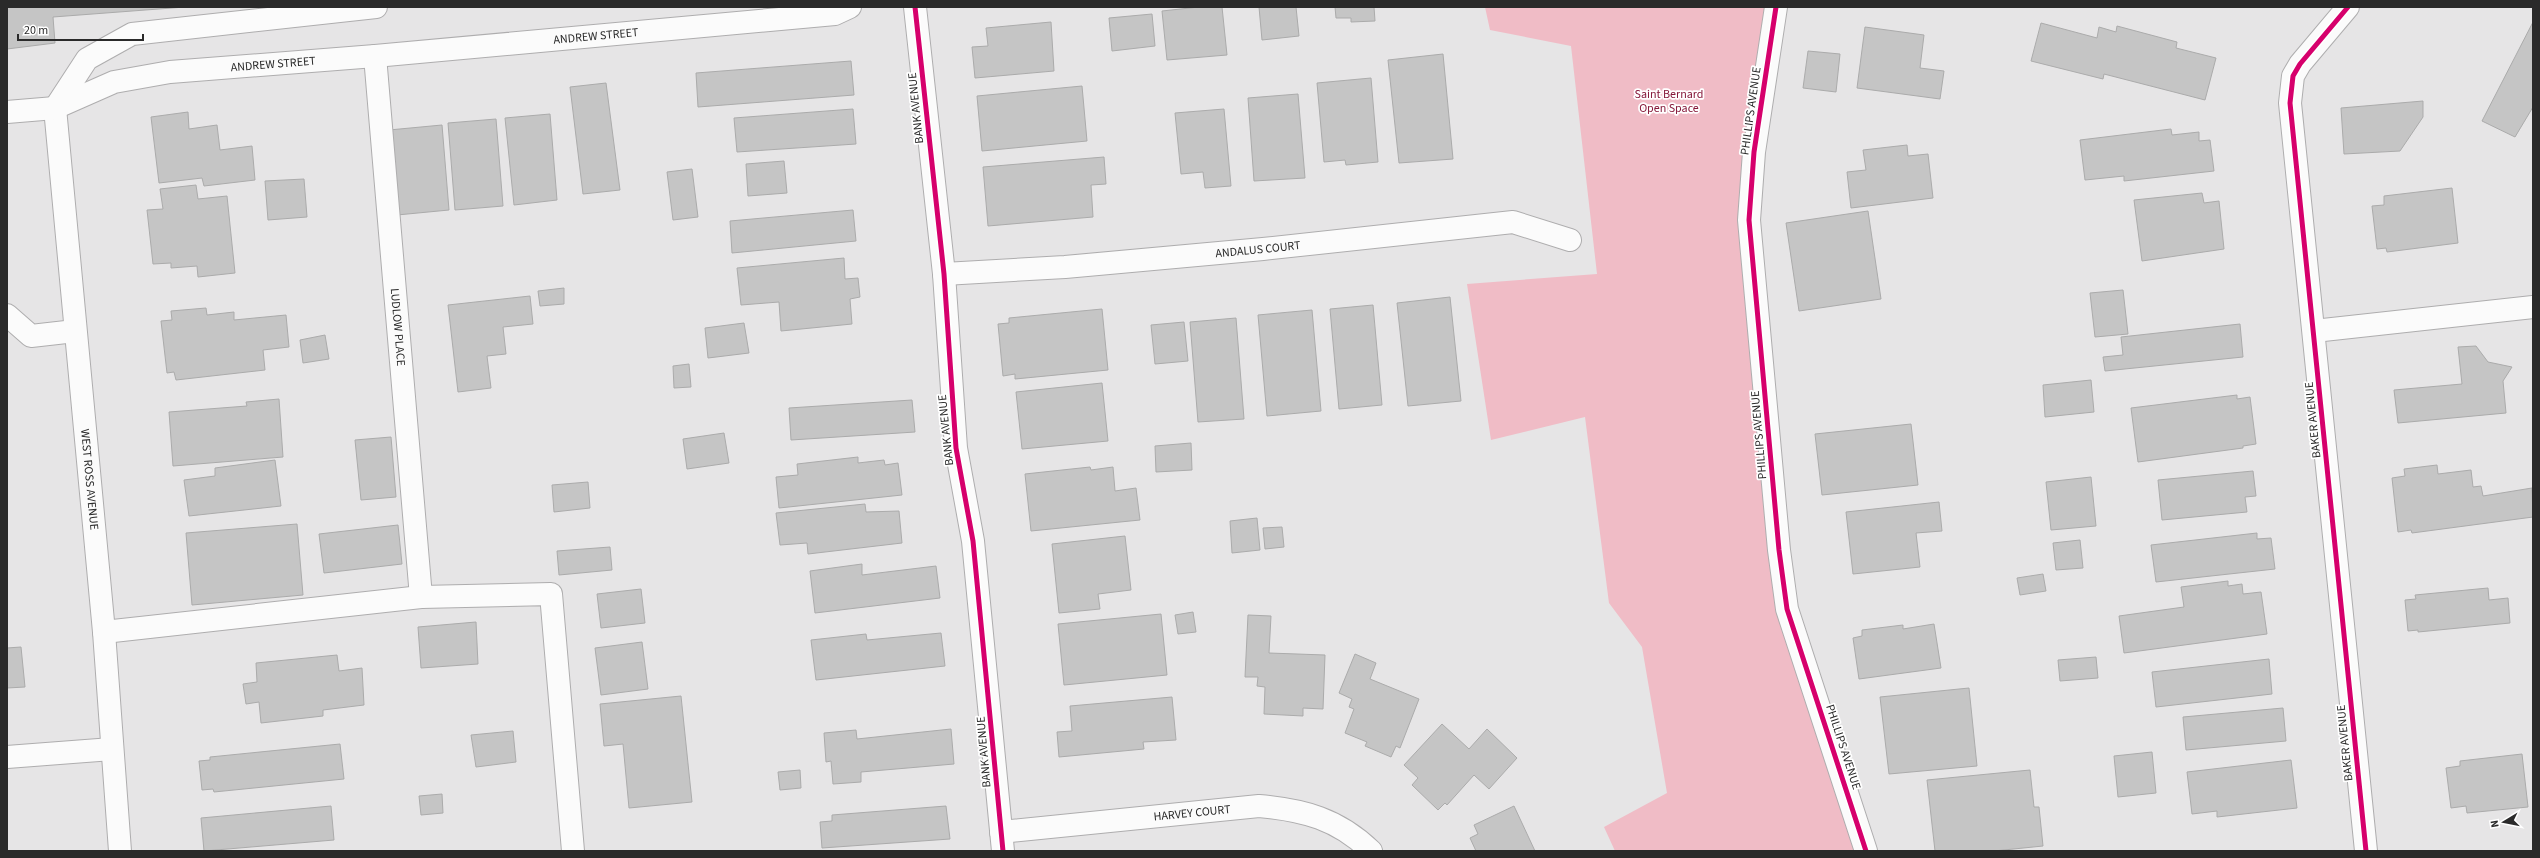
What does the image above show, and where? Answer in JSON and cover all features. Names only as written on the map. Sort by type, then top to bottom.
[{"type":"street","points":[[55,108],[87,59],[132,34],[376,7]]},
{"type":"street","name":"ANDREW STREET","points":[[7,112],[55,108],[114,82],[170,72],[375,56],[835,14],[850,7]]},
{"type":"street","name":"BANK AVENUE","points":[[915,7],[944,274],[956,448],[973,541],[1002,841]]},
{"type":"street","name":"PHILLIPS AVENUE","points":[[1776,7],[1754,152],[1749,220],[1779,550],[1787,609],[1866,851]]},
{"type":"street","name":"BAKER AVENUE","points":[[2348,7],[2300,64],[2293,76],[2290,103],[2366,851]]},
{"type":"street","name":"LUDLOW PLACE","points":[[375,56],[421,597]]},
{"type":"street","name":"WEST ROSS AVENUE","points":[[55,108],[104,632],[120,851]]},
{"type":"street","name":"ANDALUS COURT","points":[[944,274],[1066,267],[1263,249],[1512,222],[1570,240]]},
{"type":"street","points":[[2314,331],[2533,307]]},
{"type":"street","points":[[7,315],[31,336],[75,331]]},
{"type":"street","points":[[104,632],[421,597],[551,594],[573,851]]},
{"type":"street","points":[[7,757],[112,749]]},
{"type":"street","name":"HARVEY COURT","points":[[1002,841],[1259,806],[1294,809],[1327,820],[1357,837],[1371,851]]},
{"type":"green space","name":"Saint Bernard Open Space","points":[[1485,7],[1776,7],[1754,152],[1779,550],[1866,851],[1615,851],[1604,827],[1667,793],[1642,647],[1609,603],[1585,417],[1491,440],[1467,284],[1597,274],[1571,46],[1490,30]]},
{"type":"building","points":[[7,7],[185,7],[53,17],[55,43],[7,49]]},
{"type":"building","points":[[1199,7],[1222,7],[1227,55],[1167,60],[1162,11]]},
{"type":"building","points":[[1259,7],[1296,7],[1299,36],[1262,40]]},
{"type":"building","points":[[1335,7],[1374,7],[1375,21],[1351,22],[1351,18],[1336,18]]},
{"type":"building","points":[[1152,14],[1155,46],[1112,51],[1109,18]]},
{"type":"building","points":[[1051,22],[1054,71],[975,78],[972,47],[988,46],[986,28]]},
{"type":"building","points":[[2533,22],[2533,107],[2515,137],[2482,121]]},
{"type":"building","points":[[2041,23],[2097,38],[2099,27],[2116,32],[2117,26],[2177,42],[2176,48],[2216,58],[2205,100],[2104,74],[2103,79],[2031,61]]},
{"type":"building","points":[[1865,27],[1924,35],[1920,68],[1944,71],[1940,99],[1857,88]]},
{"type":"building","points":[[1808,51],[1840,54],[1836,92],[1803,88]]},
{"type":"building","points":[[1443,54],[1453,159],[1399,163],[1388,60]]},
{"type":"building","points":[[851,61],[854,95],[698,107],[696,73]]},
{"type":"building","points":[[1371,78],[1378,162],[1346,165],[1345,160],[1324,162],[1317,83]]},
{"type":"building","points":[[606,83],[620,190],[583,194],[570,87]]},
{"type":"building","points":[[1082,86],[1087,141],[982,151],[977,96]]},
{"type":"building","points":[[1298,94],[1305,178],[1254,181],[1248,98]]},
{"type":"building","points":[[2423,101],[2423,117],[2400,151],[2344,154],[2341,108]]},
{"type":"building","points":[[853,109],[856,144],[737,152],[734,118]]},
{"type":"building","points":[[1224,109],[1231,186],[1205,188],[1203,172],[1181,174],[1175,113]]},
{"type":"building","points":[[188,112],[189,129],[217,125],[220,150],[252,146],[255,180],[204,186],[202,178],[159,183],[151,117]]},
{"type":"building","points":[[550,114],[557,200],[514,205],[505,118]]},
{"type":"building","points":[[496,119],[503,206],[455,210],[448,123]]},
{"type":"building","points":[[442,125],[449,210],[397,215],[389,130]]},
{"type":"building","points":[[2171,129],[2172,135],[2199,132],[2199,141],[2210,140],[2214,171],[2124,181],[2124,176],[2085,180],[2080,140]]},
{"type":"building","points":[[1907,145],[1908,156],[1928,154],[1933,198],[1851,208],[1847,172],[1866,170],[1863,150]]},
{"type":"building","points":[[1104,157],[1106,184],[1091,185],[1093,217],[988,226],[983,167]]},
{"type":"building","points":[[784,161],[787,193],[748,196],[746,164]]},
{"type":"building","points":[[692,169],[698,217],[673,220],[667,172]]},
{"type":"building","points":[[304,179],[307,217],[268,220],[265,181]]},
{"type":"building","points":[[196,185],[198,199],[227,196],[235,273],[198,277],[197,266],[171,268],[171,263],[153,264],[147,210],[163,209],[160,189]]},
{"type":"building","points":[[2452,188],[2458,243],[2387,252],[2386,248],[2377,249],[2372,206],[2384,205],[2384,196]]},
{"type":"building","points":[[2202,193],[2204,203],[2219,201],[2224,249],[2142,261],[2134,200]]},
{"type":"building","points":[[853,210],[856,241],[732,253],[730,221]]},
{"type":"building","points":[[1868,211],[1881,299],[1799,311],[1786,223]]},
{"type":"building","points":[[844,258],[845,279],[858,278],[860,297],[850,299],[852,324],[781,331],[779,302],[741,305],[737,268]]},
{"type":"building","points":[[564,288],[564,304],[540,306],[538,291]]},
{"type":"building","points":[[2123,290],[2128,334],[2095,337],[2090,293]]},
{"type":"building","points":[[530,296],[533,324],[503,327],[506,354],[487,356],[491,388],[458,392],[448,305]]},
{"type":"building","points":[[1450,297],[1461,401],[1408,406],[1397,303]]},
{"type":"building","points":[[1373,305],[1382,405],[1339,409],[1330,309]]},
{"type":"building","points":[[206,308],[207,315],[234,312],[234,320],[286,315],[289,347],[263,350],[265,370],[176,380],[174,372],[167,373],[161,321],[172,320],[171,311]]},
{"type":"building","points":[[1102,309],[1108,370],[1015,379],[1015,374],[1003,376],[998,324],[1009,323],[1009,318]]},
{"type":"building","points":[[1312,310],[1321,411],[1267,416],[1258,315]]},
{"type":"building","points":[[1236,318],[1244,419],[1198,422],[1190,322]]},
{"type":"building","points":[[1184,322],[1188,361],[1155,364],[1151,325]]},
{"type":"building","points":[[744,323],[749,353],[708,358],[705,328]]},
{"type":"building","points":[[2240,324],[2243,357],[2105,371],[2103,357],[2123,355],[2121,337]]},
{"type":"building","points":[[325,335],[329,359],[303,363],[300,340]]},
{"type":"building","points":[[2476,346],[2488,362],[2512,367],[2503,381],[2506,413],[2398,423],[2394,390],[2462,384],[2458,347]]},
{"type":"building","points":[[689,364],[691,387],[674,388],[673,366]]},
{"type":"building","points":[[2091,380],[2094,412],[2045,417],[2043,385]]},
{"type":"building","points":[[1102,383],[1108,441],[1022,449],[1016,392]]},
{"type":"building","points":[[2237,395],[2237,399],[2250,397],[2256,444],[2243,446],[2243,448],[2138,462],[2131,408]]},
{"type":"building","points":[[279,399],[283,457],[173,466],[169,412],[247,406],[246,402]]},
{"type":"building","points":[[912,400],[915,432],[791,440],[789,408]]},
{"type":"building","points":[[1911,424],[1918,485],[1822,495],[1815,434]]},
{"type":"building","points":[[724,433],[729,463],[687,469],[683,439]]},
{"type":"building","points":[[391,437],[396,497],[361,500],[355,440]]},
{"type":"building","points":[[1191,443],[1192,470],[1156,472],[1155,446]]},
{"type":"building","points":[[858,457],[858,463],[884,460],[885,465],[898,463],[902,495],[779,508],[776,477],[798,475],[797,464]]},
{"type":"building","points":[[275,460],[281,506],[189,516],[184,480],[215,476],[215,468]]},
{"type":"building","points":[[2437,465],[2438,474],[2471,470],[2473,487],[2481,486],[2483,496],[2532,488],[2533,517],[2412,533],[2411,530],[2398,532],[2392,478],[2405,476],[2404,469]]},
{"type":"building","points":[[1090,467],[1091,470],[1113,467],[1115,491],[1136,488],[1140,520],[1031,531],[1025,474]]},
{"type":"building","points":[[2253,471],[2256,496],[2245,497],[2247,512],[2162,520],[2158,480]]},
{"type":"building","points":[[2091,477],[2096,526],[2051,530],[2046,482]]},
{"type":"building","points":[[588,482],[590,508],[554,512],[552,485]]},
{"type":"building","points":[[1939,502],[1942,531],[1916,533],[1920,567],[1853,574],[1846,512]]},
{"type":"building","points":[[865,504],[866,512],[899,511],[902,543],[808,554],[807,543],[780,545],[776,513]]},
{"type":"building","points":[[1257,518],[1260,550],[1232,553],[1230,521]]},
{"type":"building","points":[[297,524],[303,595],[192,605],[186,533]]},
{"type":"building","points":[[398,525],[402,564],[324,573],[319,534]]},
{"type":"building","points":[[1282,527],[1284,547],[1265,549],[1263,528]]},
{"type":"building","points":[[2257,533],[2257,539],[2271,538],[2275,569],[2156,582],[2151,545]]},
{"type":"building","points":[[1125,536],[1131,590],[1098,594],[1100,609],[1059,613],[1052,544]]},
{"type":"building","points":[[2080,540],[2083,568],[2056,570],[2053,543]]},
{"type":"building","points":[[610,547],[612,570],[559,575],[557,551]]},
{"type":"building","points":[[862,564],[862,575],[936,566],[940,598],[815,613],[810,571]]},
{"type":"building","points":[[2043,574],[2046,591],[2020,595],[2017,578]]},
{"type":"building","points":[[2228,581],[2228,586],[2242,584],[2243,594],[2261,592],[2267,634],[2124,653],[2119,616],[2184,607],[2181,587]]},
{"type":"building","points":[[2488,588],[2489,600],[2508,598],[2510,623],[2418,632],[2418,630],[2408,631],[2405,600],[2416,599],[2415,595]]},
{"type":"building","points":[[641,589],[645,623],[601,628],[597,594]]},
{"type":"building","points":[[1193,612],[1196,632],[1178,634],[1175,615]]},
{"type":"building","points":[[1161,614],[1167,675],[1064,685],[1058,624]]},
{"type":"building","points":[[1248,615],[1271,616],[1269,653],[1325,655],[1323,709],[1303,708],[1303,716],[1264,714],[1265,687],[1257,686],[1258,677],[1245,677]]},
{"type":"building","points":[[476,622],[478,664],[421,668],[418,627]]},
{"type":"building","points":[[1934,624],[1941,668],[1859,679],[1853,638],[1862,636],[1862,630],[1903,625],[1903,629]]},
{"type":"building","points":[[941,633],[945,666],[816,680],[811,640],[866,634],[867,640]]},
{"type":"building","points":[[642,642],[648,689],[601,695],[595,648]]},
{"type":"building","points":[[21,647],[25,687],[7,688],[7,648]]},
{"type":"building","points":[[1355,654],[1376,663],[1370,679],[1419,699],[1400,748],[1396,746],[1391,757],[1365,746],[1367,742],[1345,733],[1354,709],[1349,707],[1352,699],[1339,693]]},
{"type":"building","points":[[337,655],[339,671],[362,668],[364,705],[323,710],[323,716],[261,723],[259,702],[246,704],[243,684],[257,682],[256,663]]},
{"type":"building","points":[[2096,657],[2098,678],[2060,681],[2058,660]]},
{"type":"building","points":[[2269,659],[2272,694],[2156,707],[2152,672]]},
{"type":"building","points":[[1969,688],[1977,766],[1889,774],[1880,697]]},
{"type":"building","points":[[681,696],[692,802],[629,808],[623,744],[604,746],[600,704]]},
{"type":"building","points":[[1172,697],[1176,740],[1143,742],[1144,749],[1059,757],[1057,732],[1072,731],[1070,706]]},
{"type":"building","points":[[2283,708],[2286,741],[2186,750],[2183,717]]},
{"type":"building","points":[[1442,724],[1469,749],[1487,729],[1517,758],[1489,789],[1474,775],[1447,805],[1445,803],[1438,810],[1412,785],[1418,778],[1404,765]]},
{"type":"building","points":[[951,729],[954,764],[861,772],[861,782],[833,784],[831,761],[826,762],[824,733],[856,730],[857,739]]},
{"type":"building","points":[[513,731],[516,762],[476,767],[471,735]]},
{"type":"building","points":[[340,744],[344,779],[214,792],[213,789],[202,790],[199,761],[210,760],[210,757]]},
{"type":"building","points":[[2152,752],[2156,793],[2118,797],[2114,756]]},
{"type":"building","points":[[2522,754],[2528,807],[2467,813],[2466,806],[2451,808],[2446,768],[2460,766],[2460,761]]},
{"type":"building","points":[[2291,760],[2297,808],[2217,817],[2217,811],[2192,814],[2187,772]]},
{"type":"building","points":[[800,770],[801,788],[780,790],[778,772]]},
{"type":"building","points":[[2030,770],[2034,807],[2039,807],[2043,846],[1994,851],[1935,851],[1927,780]]},
{"type":"building","points":[[442,794],[443,813],[421,815],[419,796]]},
{"type":"building","points":[[331,806],[334,840],[204,851],[201,818]]},
{"type":"building","points":[[946,806],[950,839],[822,848],[820,822],[832,821],[832,815]]},
{"type":"building","points":[[1514,806],[1535,851],[1476,851],[1470,838],[1478,834],[1474,825]]},
{"type":"cycle path","points":[[915,7],[944,274],[956,448],[973,541],[1003,851]]},
{"type":"cycle path","points":[[1776,7],[1754,152],[1749,220],[1779,550],[1787,609],[1866,851]]},
{"type":"cycle path","points":[[2348,7],[2300,64],[2293,76],[2290,103],[2366,851]]}]
